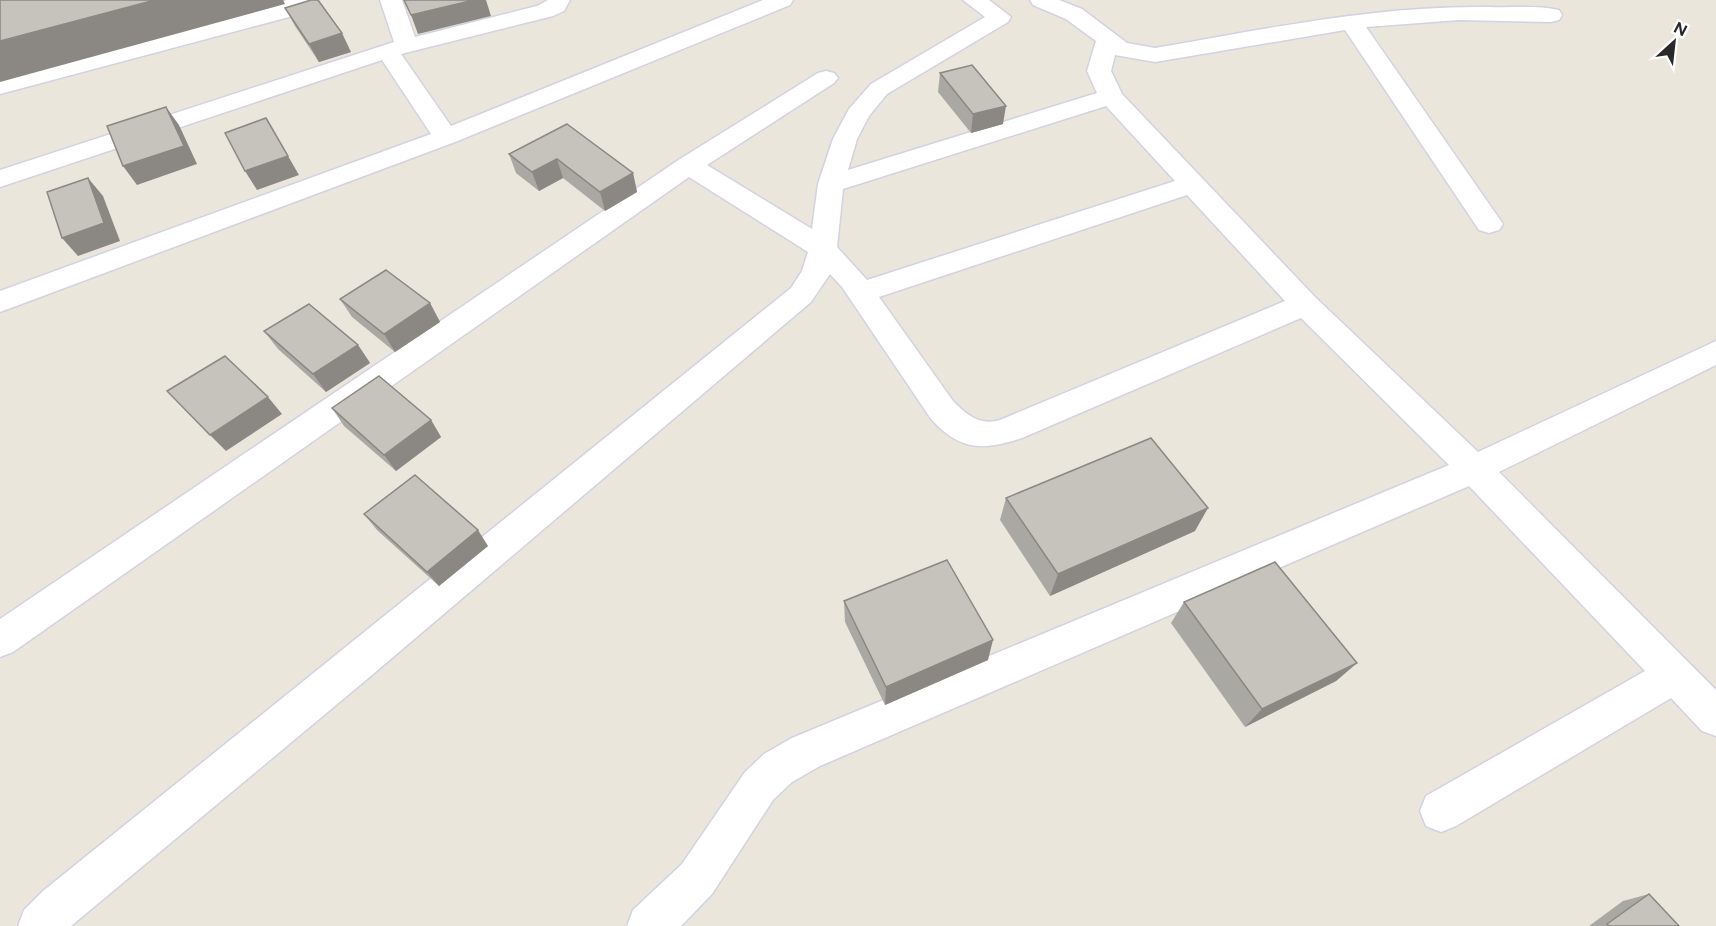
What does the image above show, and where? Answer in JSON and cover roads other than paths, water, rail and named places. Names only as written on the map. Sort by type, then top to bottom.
[{"type":"street","points":[[0,87],[281,12],[301,0]]},
{"type":"street","points":[[391,0],[397,49],[446,137]]},
{"type":"street","points":[[0,179],[397,49],[545,11],[556,6],[559,0]]},
{"type":"street","points":[[0,302],[446,137],[782,0]]},
{"type":"street","points":[[54,920],[801,295],[816,273],[824,249],[831,184],[845,139],[853,122],[879,89],[987,8],[1032,0]]},
{"type":"street","points":[[1041,0],[1074,14],[1107,41],[1120,49],[1137,54],[1169,54],[1351,22],[1460,13],[1551,15]]},
{"type":"street","points":[[1351,22],[1489,224]]},
{"type":"street","points":[[1107,41],[1099,71],[1111,97],[1305,304],[1474,469],[1716,717]]},
{"type":"street","points":[[0,640],[689,165],[826,78]]},
{"type":"street","points":[[831,184],[1111,97]]},
{"type":"street","points":[[689,165],[824,249],[861,292],[942,410],[956,425],[978,434],[996,434],[1011,429],[1305,304]]},
{"type":"street","points":[[861,292],[1192,184]]},
{"type":"street","points":[[664,921],[716,853],[733,823],[759,786],[778,768],[806,752],[1474,469],[1716,352]]},
{"type":"street","points":[[1441,811],[1674,675]]}]
